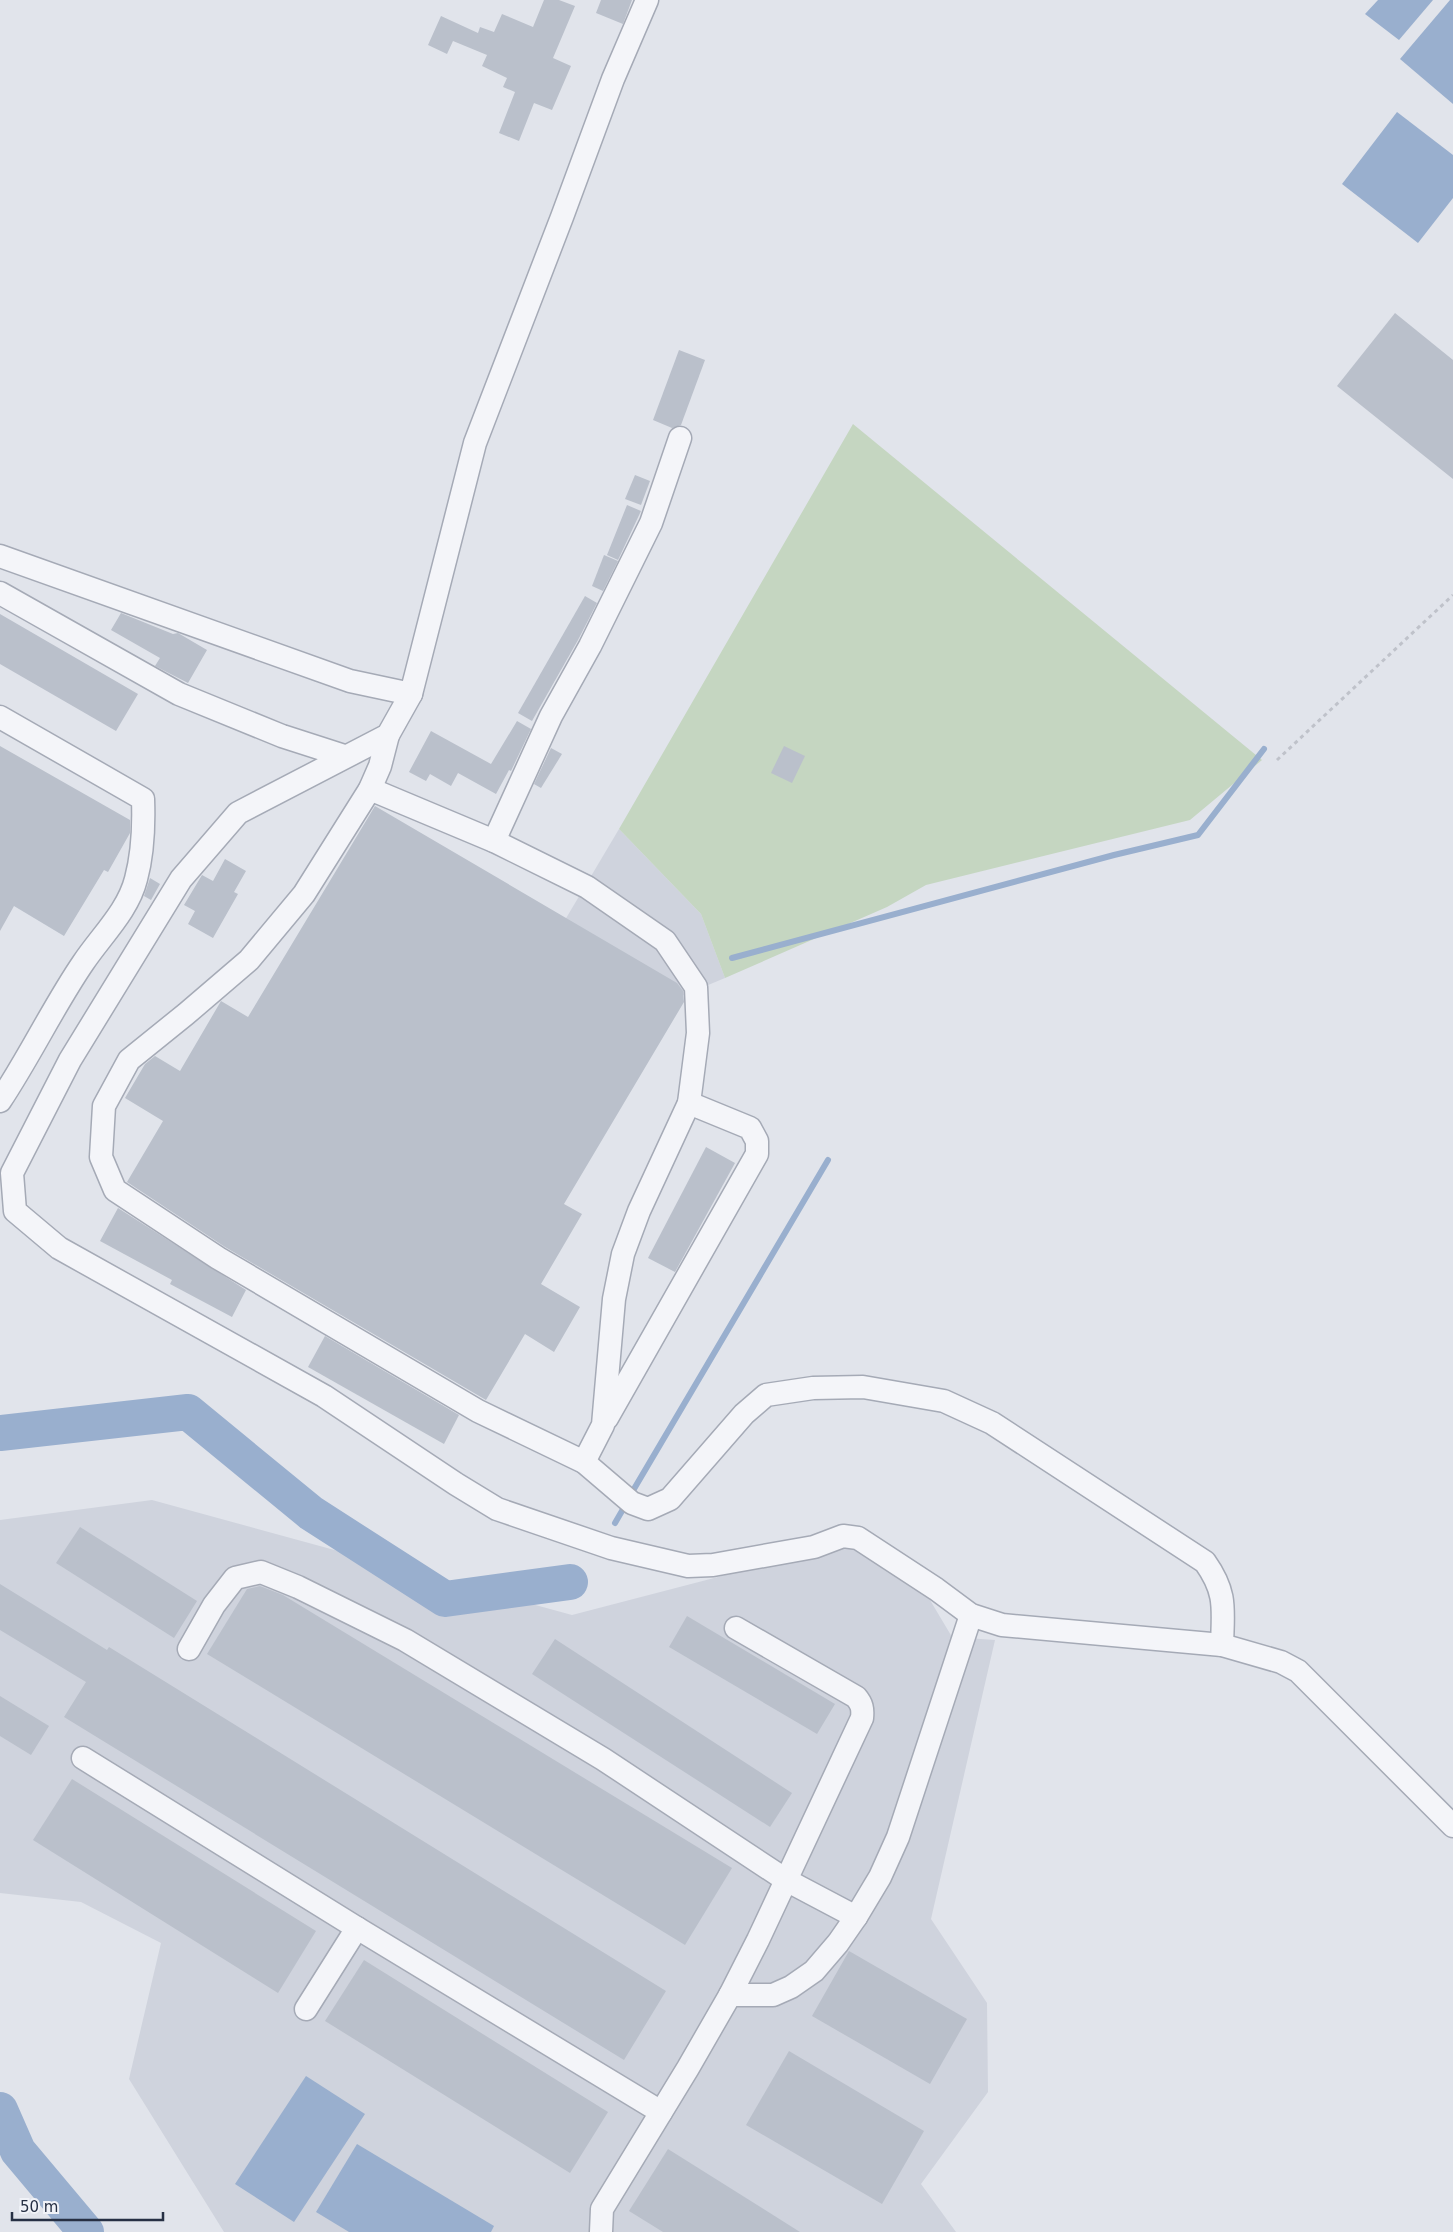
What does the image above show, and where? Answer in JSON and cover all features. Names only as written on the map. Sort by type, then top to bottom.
[{"type":"street","points":[[647,0],[613,78],[475,443],[411,694],[388,735],[380,766],[370,789],[304,894],[249,960],[129,1060],[104,1106],[101,1157],[115,1190],[218,1258],[478,1411],[584,1462],[632,1503],[648,1509],[670,1499],[744,1414],[766,1395],[813,1388],[864,1387],[944,1401],[992,1423],[1205,1562],[1217,1579],[1223,1600],[1222,1645]]},
{"type":"street","points":[[494,841],[551,716],[590,646],[650,523],[680,438]]},
{"type":"street","points":[[0,556],[350,681],[411,694]]},
{"type":"street","points":[[0,593],[179,694],[282,736],[344,756]]},
{"type":"street","points":[[0,717],[143,799],[144,827],[136,880],[127,902],[82,963],[24,1064],[0,1100]]},
{"type":"street","points":[[388,735],[344,756],[238,813],[181,879],[70,1060],[12,1173],[15,1211],[58,1248],[324,1396],[497,1509],[611,1548],[688,1566],[713,1565],[814,1547],[843,1536],[858,1538],[971,1614],[1002,1625],[1028,1629],[1222,1645],[1281,1662],[1298,1671],[1453,1826]]},
{"type":"street","points":[[370,789],[494,841],[587,887],[665,941],[696,987],[698,1033],[689,1103],[638,1211],[623,1254],[614,1299],[603,1426]]},
{"type":"street","points":[[584,1462],[757,1154],[757,1141],[750,1128],[689,1103]]},
{"type":"street","points":[[189,1649],[214,1605],[235,1578],[261,1572],[298,1587],[405,1640],[603,1759],[786,1880],[856,1917]]},
{"type":"street","points":[[730,1995],[774,1996],[791,1987],[814,1971],[838,1943],[856,1917],[880,1877],[898,1837],[971,1614]]},
{"type":"street","points":[[601,2232],[602,2209],[730,1995],[862,1718],[862,1704],[856,1697],[736,1628]]},
{"type":"street","points":[[83,1758],[357,1928],[661,2112]]},
{"type":"street","points":[[306,2009],[357,1928]]},
{"type":"path","points":[[1277,760],[1453,595]]},
{"type":"shaded area","points":[[619,829],[701,914],[725,978],[467,1085]]},
{"type":"shaded area","points":[[152,1500],[572,1615],[853,1542],[927,1595],[952,1637],[995,1640],[931,1919],[987,2003],[988,2092],[921,2184],[956,2232],[224,2232],[129,2079],[161,1943],[81,1902],[0,1893],[0,1520]]},
{"type":"green space","points":[[853,424],[1262,760],[1190,820],[926,885],[887,907],[725,978],[701,914],[619,829]]},
{"type":"water","points":[[1378,0],[1433,0],[1399,40],[1365,14]]},
{"type":"water","points":[[1450,0],[1453,0],[1453,104],[1400,59]]},
{"type":"water","points":[[1397,112],[1453,155],[1453,198],[1418,243],[1342,184]]},
{"type":"water","points":[[306,2076],[365,2114],[294,2222],[235,2184]]},
{"type":"water","points":[[357,2144],[494,2226],[491,2232],[349,2232],[316,2212]]},
{"type":"building","points":[[544,0],[559,0],[575,6],[553,58],[571,66],[552,110],[534,103],[519,141],[499,133],[515,92],[503,87],[507,78],[482,66],[487,55],[453,41],[447,54],[428,45],[441,16],[478,33],[480,27],[494,32],[502,14],[533,27]]},
{"type":"building","points":[[601,0],[632,0],[623,24],[596,13]]},
{"type":"building","points":[[1395,313],[1453,360],[1453,479],[1337,386]]},
{"type":"building","points":[[679,350],[705,360],[681,425],[672,428],[653,420]]},
{"type":"building","points":[[635,475],[650,481],[641,505],[625,499]]},
{"type":"building","points":[[627,505],[641,511],[618,560],[607,555]]},
{"type":"building","points":[[604,555],[618,561],[603,591],[592,586]]},
{"type":"building","points":[[585,596],[597,603],[532,721],[518,713]]},
{"type":"building","points":[[121,613],[173,634],[178,633],[207,650],[188,683],[155,666],[160,658],[111,630]]},
{"type":"building","points":[[0,614],[138,694],[116,731],[0,664]]},
{"type":"building","points":[[517,721],[531,729],[511,771],[509,770],[496,794],[458,773],[451,786],[430,774],[426,781],[409,772],[431,731],[491,764]]},
{"type":"building","points":[[0,746],[130,820],[130,833],[108,872],[104,870],[64,936],[14,906],[0,931]]},
{"type":"building","points":[[784,746],[805,756],[792,783],[771,773]]},
{"type":"building","points":[[551,748],[562,754],[541,788],[534,784]]},
{"type":"building","points":[[375,806],[677,983],[683,991],[684,1002],[564,1204],[582,1214],[541,1284],[580,1307],[554,1352],[525,1334],[486,1400],[225,1247],[127,1182],[163,1121],[125,1098],[145,1064],[155,1056],[180,1071],[221,1001],[248,1017]]},
{"type":"building","points":[[225,859],[246,871],[234,892],[238,894],[213,938],[188,924],[195,911],[184,905],[202,875],[213,881]]},
{"type":"building","points":[[150,878],[160,884],[151,900],[144,896]]},
{"type":"building","points":[[706,1147],[735,1163],[675,1272],[648,1258]]},
{"type":"building","points":[[118,1208],[246,1290],[232,1317],[170,1284],[172,1280],[100,1241]]},
{"type":"building","points":[[325,1336],[459,1415],[444,1444],[308,1367]]},
{"type":"building","points":[[80,1527],[197,1601],[174,1638],[56,1563]]},
{"type":"building","points":[[0,1584],[107,1650],[109,1647],[666,1991],[624,2060],[64,1717],[86,1682],[0,1630]]},
{"type":"building","points":[[260,1586],[283,1595],[732,1868],[685,1945],[207,1654],[247,1589]]},
{"type":"building","points":[[687,1616],[835,1704],[817,1734],[669,1647]]},
{"type":"building","points":[[555,1639],[792,1793],[770,1827],[532,1674]]},
{"type":"building","points":[[0,1696],[49,1726],[31,1755],[0,1736]]},
{"type":"building","points":[[72,1779],[316,1931],[278,1993],[33,1840]]},
{"type":"building","points":[[849,1951],[967,2019],[930,2084],[812,2016]]},
{"type":"building","points":[[364,1960],[608,2112],[570,2173],[325,2021]]},
{"type":"building","points":[[789,2051],[924,2131],[882,2204],[746,2125]]},
{"type":"building","points":[[668,2149],[800,2232],[663,2232],[629,2211]]},
{"type":"waterway","points":[[732,958],[1114,855],[1198,835],[1264,749]]},
{"type":"waterway","points":[[631,1494],[828,1160]]},
{"type":"waterway","points":[[0,1433],[188,1412],[311,1513],[445,1599],[570,1582]]},
{"type":"waterway","points":[[615,1523],[626,1504]]},
{"type":"waterway","points":[[0,2110],[18,2151],[86,2232]]}]
